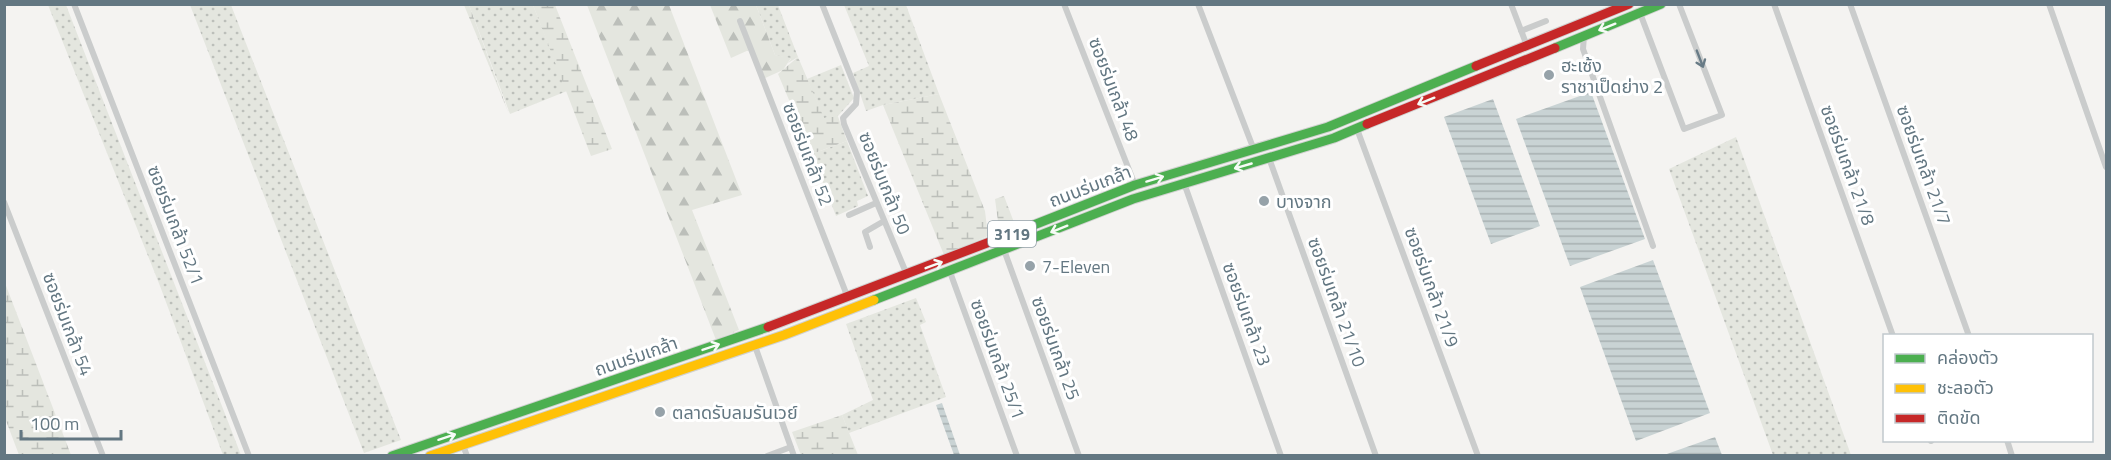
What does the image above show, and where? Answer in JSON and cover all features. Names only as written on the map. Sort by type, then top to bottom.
[{"type":"main road","name":"ถนนร่มเกล้า","points":[[392,456],[641,372],[848,298],[1136,185],[1355,117],[1629,4]]},
{"type":"main road","name":"ถนนร่มเกล้า","points":[[430,456],[755,346],[950,272],[1132,199],[1357,129],[1661,4]]},
{"type":"street","name":"ซอยร่มเกล้า 52/1","points":[[74,4],[249,456]]},
{"type":"street","name":"ซอยร่มเกล้า 50","points":[[822,4],[857,92],[856,104],[843,118],[844,124],[907,275]]},
{"type":"street","name":"ซอยร่มเกล้า 48","points":[[1064,4],[1136,185]]},
{"type":"street","points":[[1198,4],[1254,150]]},
{"type":"street","points":[[1510,4],[1527,46]]},
{"type":"street","points":[[1640,13],[1684,129],[1722,115],[1679,4]]},
{"type":"street","name":"ซอยร่มเกล้า 21/8","points":[[1774,4],[1892,334]]},
{"type":"street","points":[[2049,4],[2106,166]]},
{"type":"street","name":"ซอยร่มเกล้า 21/7","points":[[1852,5],[1969,334]]},
{"type":"street","name":"ซอยร่มเกล้า 52","points":[[740,21],[848,298]]},
{"type":"street","points":[[1521,31],[1546,21]]},
{"type":"street","points":[[1584,36],[1583,49],[1653,246]]},
{"type":"street","name":"ซอยร่มเกล้า 21/9","points":[[1357,129],[1478,456]]},
{"type":"street","name":"ซอยร่มเกล้า 21/10","points":[[1269,158],[1376,456]]},
{"type":"street","name":"ซอยร่มเกล้า 23","points":[[1184,183],[1281,456]]},
{"type":"street","name":"ซอยร่มเกล้า 54","points":[[4,202],[103,456]]},
{"type":"street","points":[[849,215],[876,203]]},
{"type":"street","points":[[870,247],[865,231],[884,221]]},
{"type":"street","name":"ซอยร่มเกล้า 25","points":[[1004,250],[1079,456]]},
{"type":"street","name":"ซอยร่มเกล้า 25/1","points":[[950,272],[1017,456]]},
{"type":"street","points":[[755,346],[794,456]]},
{"type":"street","points":[[463,445],[467,456]]},
{"type":"street","points":[[767,456],[792,447]]},
{"type":"green space","points":[[48,5],[66,5],[241,455],[223,455],[160,286]]},
{"type":"green space","points":[[190,5],[231,5],[401,440],[364,453]]},
{"type":"green space","points":[[464,5],[469,5],[509,114]]},
{"type":"green space","points":[[469,5],[533,5],[567,91],[510,114]]},
{"type":"green space","points":[[533,5],[555,5],[612,149],[591,156]]},
{"type":"green space","points":[[587,5],[669,5],[742,195],[692,210],[739,330],[716,340]]},
{"type":"green space","points":[[710,5],[756,5],[775,55],[791,58],[783,70],[763,79],[751,49],[731,58]]},
{"type":"green space","points":[[756,5],[778,5],[798,57],[788,63],[791,59],[775,55]]},
{"type":"green space","points":[[844,5],[906,5],[939,94],[883,105],[866,111],[853,73],[869,66]]},
{"type":"green space","points":[[798,57],[824,118],[837,114],[847,141],[812,154],[778,74]]},
{"type":"green space","points":[[841,65],[854,98],[838,116],[824,119],[807,79]]},
{"type":"green space","points":[[939,94],[985,211],[988,236],[944,255],[883,105]]},
{"type":"green space","points":[[1736,137],[1851,455],[1773,455],[1669,169]]},
{"type":"green space","points":[[847,141],[868,196],[857,201],[858,206],[836,216],[812,154]]},
{"type":"green space","points":[[1004,196],[1015,225],[999,229],[995,199]]},
{"type":"green space","points":[[5,283],[71,455],[19,455],[5,418]]},
{"type":"green space","points":[[916,298],[926,322],[920,325],[946,397],[849,433],[842,415],[873,400],[846,324]]},
{"type":"green space","points":[[842,415],[858,455],[801,455],[792,432]]},
{"type":"shaded area","points":[[1591,92],[1645,239],[1570,266],[1516,119]]},
{"type":"shaded area","points":[[1493,99],[1540,226],[1491,244],[1444,117]]},
{"type":"shaded area","points":[[1653,260],[1710,413],[1636,441],[1580,287]]},
{"type":"shaded area","points":[[942,403],[960,455],[954,455],[936,405]]},
{"type":"shaded area","points":[[1715,437],[1722,455],[1664,455]]},
{"type":"traffic: fast","points":[[1555,48],[1661,4]]},
{"type":"traffic: fast","points":[[1026,228],[1135,185],[1328,127],[1476,66]]},
{"type":"traffic: fast","points":[[874,300],[1133,199],[1334,138],[1367,124]]},
{"type":"traffic: fast","points":[[392,456],[768,327]]},
{"type":"traffic: slow","points":[[430,456],[784,335],[874,300]]},
{"type":"traffic: jam","points":[[1476,66],[1629,4]]},
{"type":"traffic: jam","points":[[1367,124],[1555,48]]},
{"type":"traffic: jam","points":[[768,327],[1026,228]]},
{"type":"place","name":"ฮะเซ้ง ราชาเป็ดย่าง 2","points":[[1549,75]]},
{"type":"place","name":"บางจาก","points":[[1264,201]]},
{"type":"place","name":"7-Eleven","points":[[1030,266]]},
{"type":"place","name":"ตลาดรับลมรันเวย์","points":[[660,412]]}]
